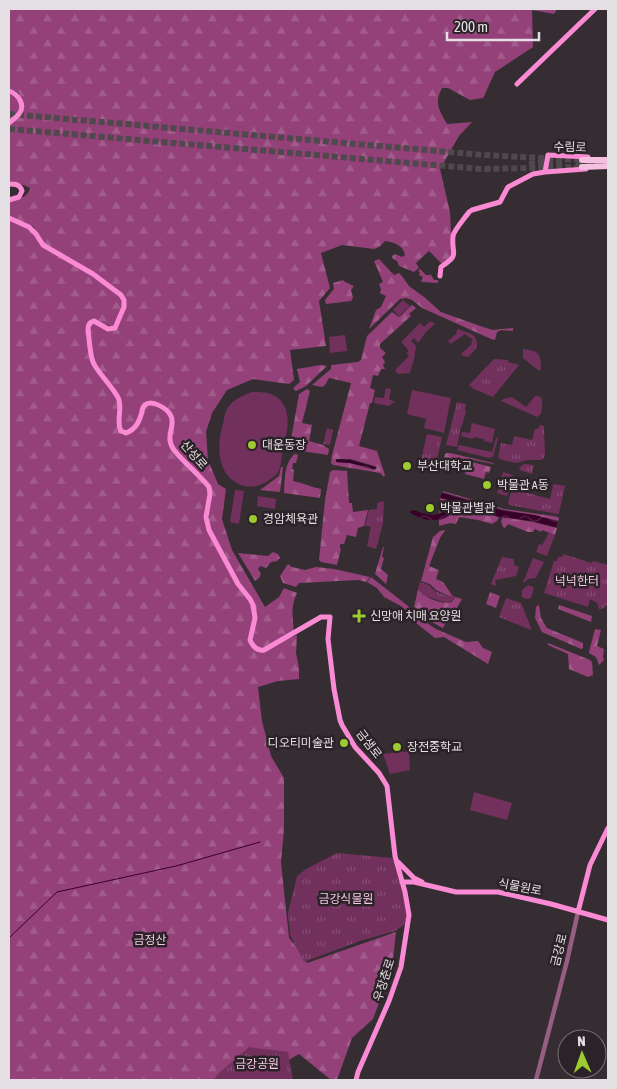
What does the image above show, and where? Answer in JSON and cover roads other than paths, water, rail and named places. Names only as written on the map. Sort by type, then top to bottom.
[{"type":"highway","points":[[608,160],[582,163],[608,166]]},
{"type":"main road","points":[[518,84],[594,9]]},
{"type":"main road","points":[[9,91],[14,92],[19,97],[22,105],[20,113],[9,123]]},
{"type":"main road","name":"수림로","points":[[545,172],[548,155],[608,160]]},
{"type":"main road","name":"수림로","points":[[440,276],[441,267],[452,259],[454,254],[453,234],[472,210],[500,202],[508,187],[533,174],[608,166]]},
{"type":"main road","points":[[9,184],[18,185],[22,191],[20,196],[9,200]]},
{"type":"main road","name":"산성로","points":[[9,218],[31,228],[42,244],[93,274],[117,291],[122,297],[123,308],[115,328],[108,329],[94,321],[88,326],[93,363],[118,398],[120,413],[118,425],[122,432],[127,432],[135,427],[144,407],[148,404],[156,404],[170,415],[172,423],[169,437],[170,442],[175,451],[208,487],[210,494],[206,517],[209,530],[238,584],[252,602],[254,618],[250,640],[255,649],[265,650],[321,617],[330,617]]},
{"type":"main road","name":"금샘로","points":[[330,617],[328,639],[340,720],[356,747],[379,773],[387,786],[396,861],[402,882]]},
{"type":"main road","name":"금강로","points":[[578,912],[590,865],[608,828]]},
{"type":"main road","name":"식물원로","points":[[396,861],[414,878],[427,885]]},
{"type":"main road","name":"식물원로","points":[[402,882],[414,882],[456,892],[498,892],[608,920]]},
{"type":"main road","name":"우장춘로","points":[[356,1080],[389,1001],[401,966],[409,915],[402,882]]},
{"type":"street","name":"금강로","points":[[536,1080],[568,961],[578,912]]},
{"type":"water","points":[[337,459],[350,460],[376,467],[375,469],[336,462]]},
{"type":"water","points":[[442,493],[504,511],[534,515],[557,521],[557,526],[499,517],[469,507],[458,506],[447,517],[437,520],[422,519],[409,512],[414,510],[434,515],[442,512],[451,504],[449,500],[440,498]]},
{"type":"waterway","points":[[9,938],[57,892],[176,866],[260,842]]},
{"type":"tunnel","points":[[9,114],[484,155],[582,160]]},
{"type":"tunnel","points":[[9,129],[481,169],[582,167]]},
{"type":"tunnel","points":[[529,164],[564,163]]},
{"type":"tunnel","points":[[576,163],[599,164]]},
{"type":"place","name":"대운동장","points":[[252,445]]},
{"type":"place","name":"부산대학교","points":[[407,466]]},
{"type":"place","name":"박물관 A동","points":[[487,485]]},
{"type":"place","name":"박물관별관","points":[[430,508]]},
{"type":"place","name":"경암체육관","points":[[253,519]]},
{"type":"place","name":"신망애 치매 요양원","points":[[359,616]]},
{"type":"place","name":"디오티미술관","points":[[344,743]]},
{"type":"place","name":"장전중학교","points":[[397,747]]},
{"type":"park label","name":"넉넉한터","points":[[577,581]]},
{"type":"park label","name":"금강식물원","points":[[346,899]]},
{"type":"park label","name":"금정산","points":[[150,940]]},
{"type":"park label","name":"금강공원","points":[[257,1064]]}]
